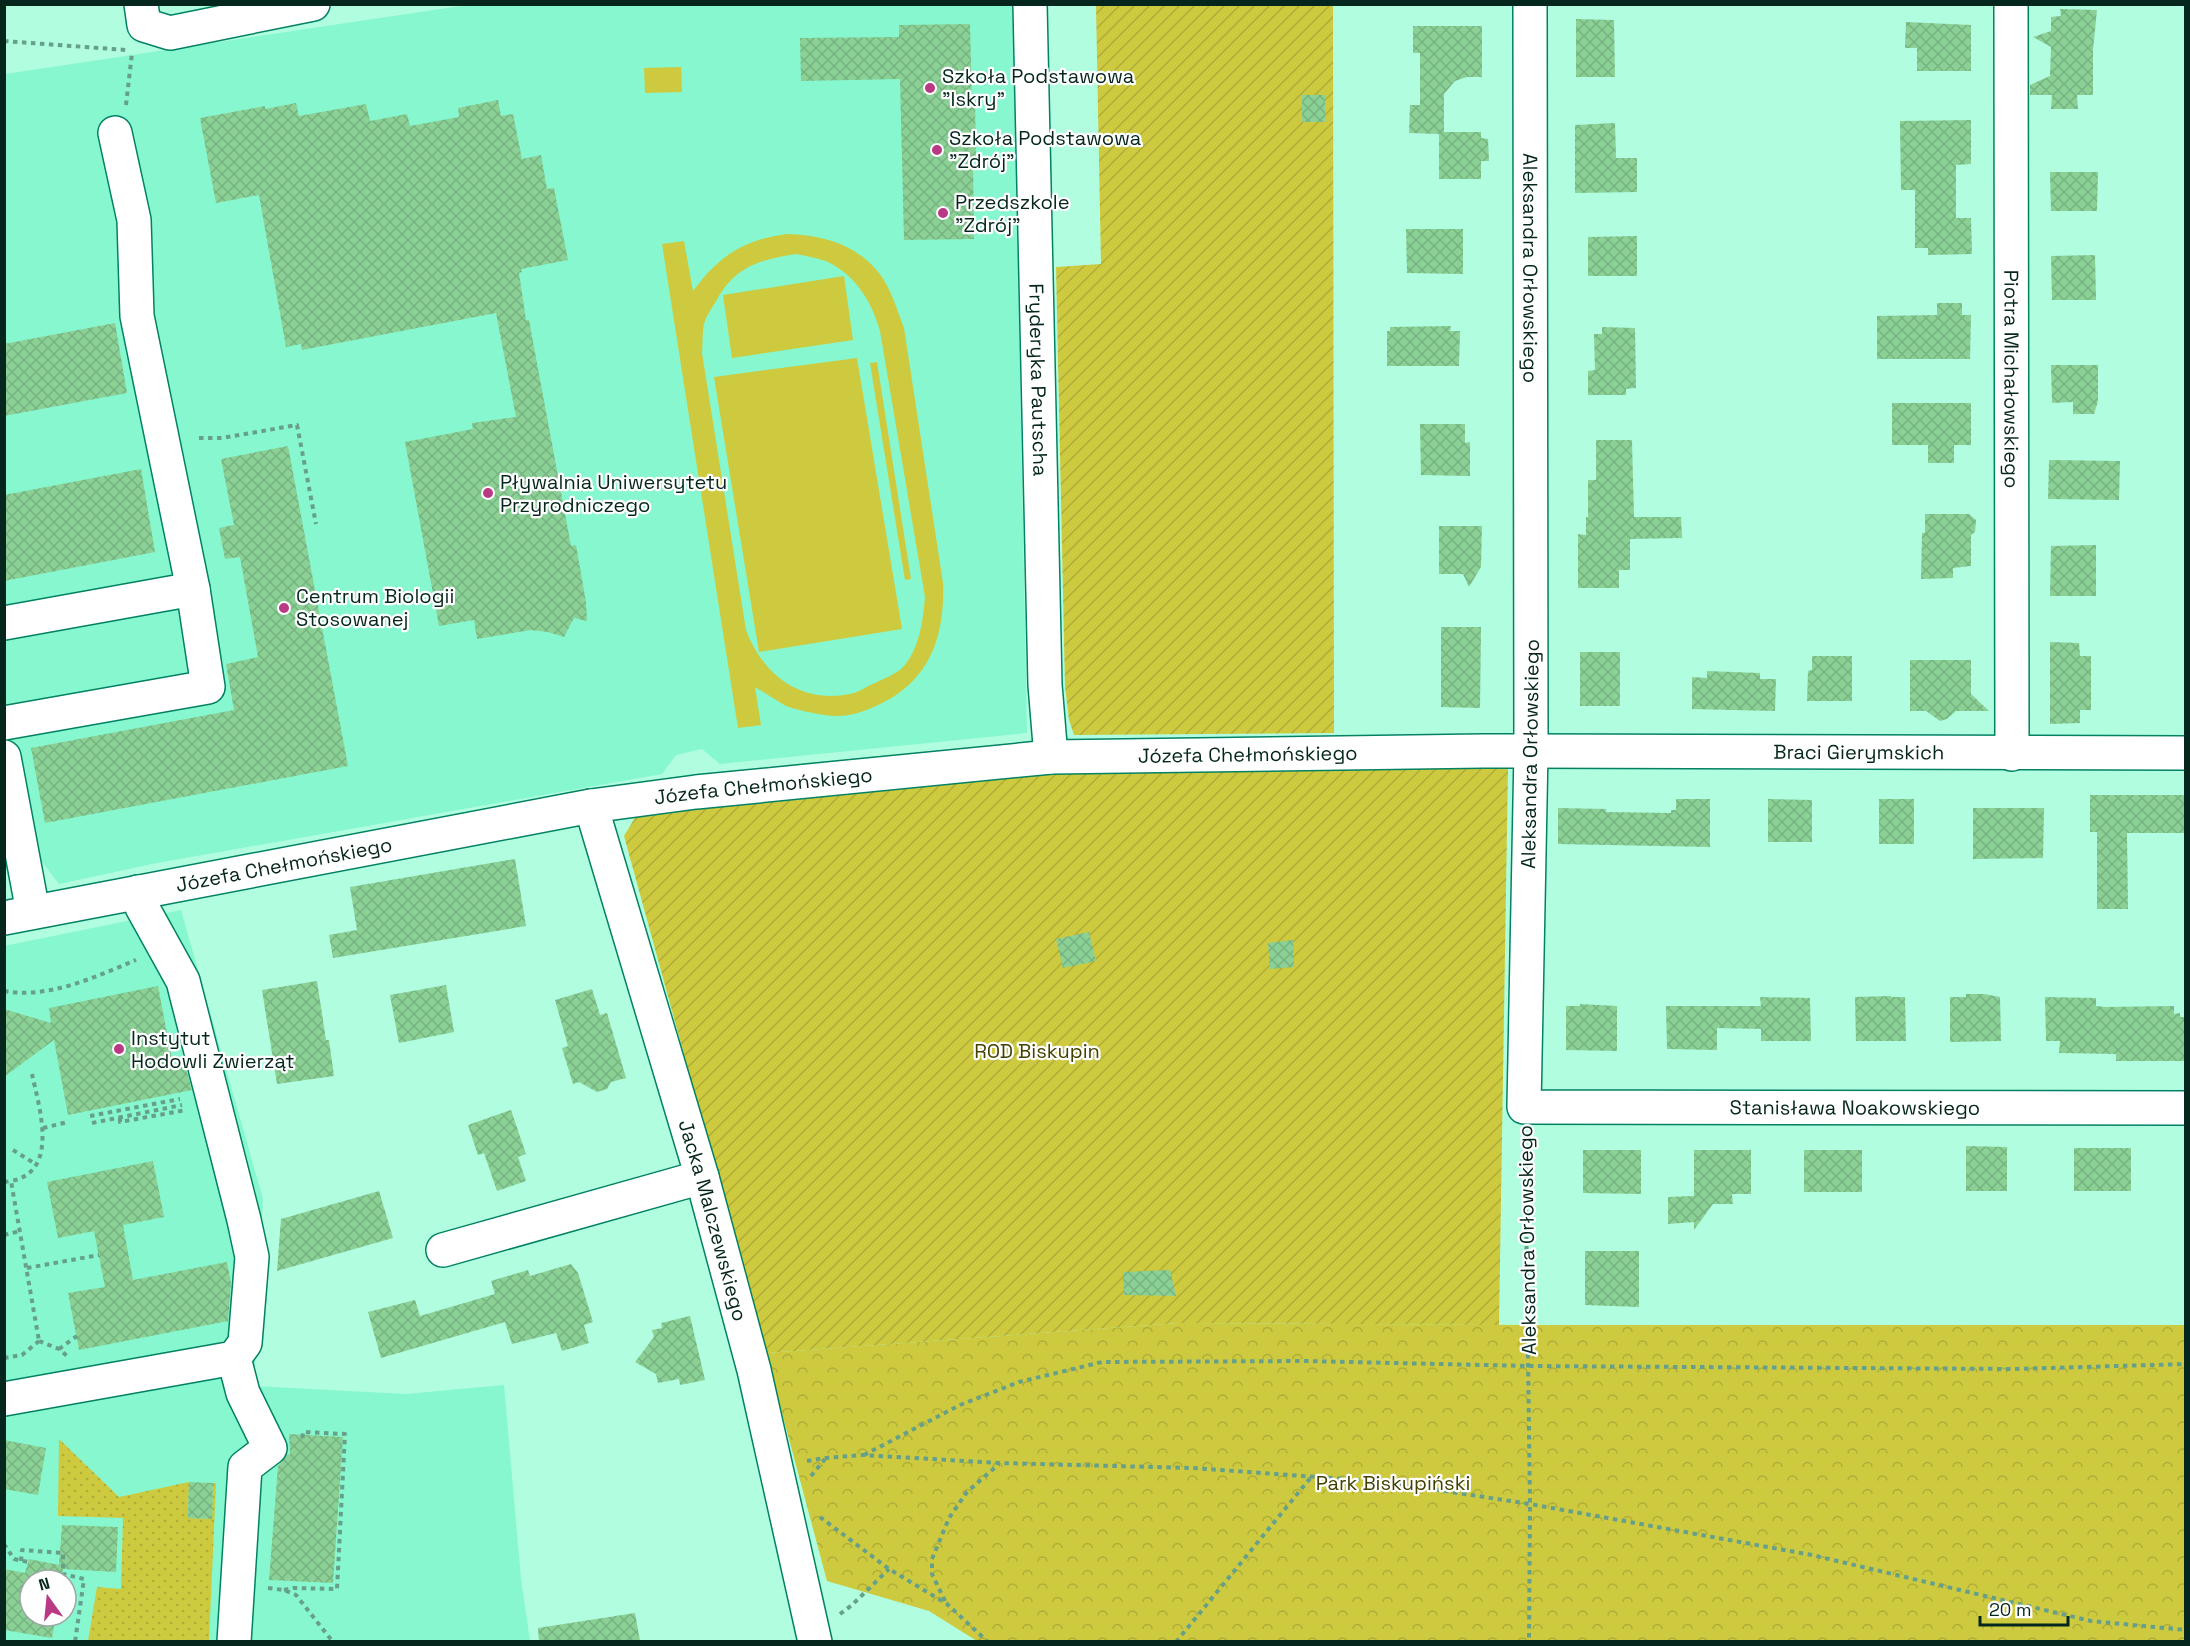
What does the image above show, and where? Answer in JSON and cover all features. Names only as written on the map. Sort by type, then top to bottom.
[{"type":"street","points":[[141,4],[144,25],[170,33],[313,4]]},
{"type":"street","name":"Fryderyka Pautscha","points":[[1030,4],[1045,685],[1051,757]]},
{"type":"street","name":"Aleksandra Orłowskiego","points":[[1524,1107],[1531,751],[1530,4]]},
{"type":"street","name":"Piotra Michałowskiego","points":[[2011,4],[2012,754]]},
{"type":"street","points":[[4,723],[208,687],[193,588],[137,316],[134,220],[115,133]]},
{"type":"street","points":[[4,623],[193,588]]},
{"type":"street","name":"Braci Gierymskich","points":[[1531,751],[2186,753]]},
{"type":"street","name":"Józefa Chełmońskiego","points":[[19,915],[591,806],[696,792],[1051,757],[1531,751]]},
{"type":"street","points":[[4,757],[19,915]]},
{"type":"street","name":"Jacka Malczewskiego","points":[[591,806],[702,1177],[754,1370],[814,1634]]},
{"type":"street","points":[[4,1399],[234,1358],[245,1343],[252,1257],[196,1102],[183,981],[142,907],[138,892]]},
{"type":"street","name":"Stanisława Noakowskiego","points":[[1524,1107],[2186,1108]]},
{"type":"street","points":[[443,1250],[702,1177]]},
{"type":"street","points":[[234,1358],[243,1393],[270,1448],[245,1467],[234,1641]]},
{"type":"path","points":[[4,41],[133,51],[125,119],[115,133]]},
{"type":"path","points":[[199,438],[222,438],[297,424],[316,524]]},
{"type":"path","points":[[4,991],[23,994],[59,988],[103,974],[163,946]]},
{"type":"path","points":[[4,1182],[21,1179],[30,1173],[40,1161],[43,1128],[32,1074]]},
{"type":"path","points":[[90,1116],[196,1102]]},
{"type":"path","points":[[120,1118],[120,1122],[196,1102]]},
{"type":"path","points":[[92,1123],[196,1102]]},
{"type":"path","name":"Aleksandra Orłowskiego","points":[[1524,1107],[1529,1366],[1528,1641]]},
{"type":"path","points":[[43,1128],[68,1122]]},
{"type":"path","points":[[13,1149],[37,1165]]},
{"type":"path","points":[[4,1358],[22,1355],[39,1341],[10,1181]]},
{"type":"path","points":[[4,1235],[20,1232]]},
{"type":"path","points":[[27,1268],[99,1255]]},
{"type":"path","points":[[59,1349],[76,1336]]},
{"type":"path","points":[[863,1455],[960,1405],[1019,1382],[1102,1362],[1305,1361],[1529,1366],[2014,1369],[2186,1364]]},
{"type":"path","points":[[237,1586],[284,1590],[293,1588],[337,1589],[345,1434],[303,1432],[302,1442]]},
{"type":"path","points":[[809,1484],[810,1477],[825,1458],[863,1455],[999,1463],[1192,1468],[1386,1482],[1530,1504],[1812,1555],[2091,1621],[2186,1630]]},
{"type":"path","points":[[947,1604],[932,1574],[932,1560],[949,1518],[967,1492],[999,1463]]},
{"type":"path","points":[[1176,1641],[1311,1476]]},
{"type":"path","points":[[819,1516],[889,1569],[947,1604],[988,1641]]},
{"type":"path","points":[[4,1544],[14,1559],[28,1562]]},
{"type":"path","points":[[21,1560],[22,1550],[63,1553],[63,1574],[84,1579],[75,1641]]},
{"type":"path","points":[[814,1634],[852,1605],[889,1569]]},
{"type":"path","points":[[284,1590],[296,1595],[333,1641]]},
{"type":"shaded area","points":[[474,4],[1013,5],[1027,733],[720,764],[702,749],[676,755],[662,774],[157,863],[59,884],[43,863],[5,871],[5,74]]},
{"type":"shaded area","points":[[181,910],[263,1199],[254,1386],[406,1394],[504,1385],[521,1579],[530,1641],[5,1641],[4,946]]},
{"type":"green space","points":[[1096,5],[1333,5],[1334,733],[1074,735],[1069,720],[1065,686],[1056,267],[1101,264]]},
{"type":"green space","points":[[681,67],[682,92],[645,93],[644,68]]},
{"type":"green space","points":[[787,234],[813,236],[849,248],[870,263],[890,292],[904,328],[943,583],[943,602],[938,637],[924,667],[900,692],[884,702],[849,715],[825,715],[786,706],[755,687],[761,725],[738,728],[662,244],[684,241],[693,291],[712,268],[733,252],[745,245]],"holes":[[[796,254],[828,262],[847,275],[862,291],[877,320],[925,597],[916,646],[900,670],[856,692],[832,696],[815,695],[786,683],[762,660],[746,630],[702,353],[705,321],[730,281],[748,267],[770,259]]]},
{"type":"green space","points":[[844,276],[853,340],[732,358],[723,295]]},
{"type":"green space","points":[[857,358],[902,629],[759,652],[714,377]]},
{"type":"green space","points":[[877,362],[911,579],[905,580],[870,363]]},
{"type":"green space","name":"ROD Biskupin","points":[[1508,767],[1499,1325],[1178,1323],[766,1353],[624,836],[636,816],[1016,770]]},
{"type":"green space","name":"Park Biskupiński","points":[[1178,1323],[2185,1325],[2185,1641],[977,1641],[929,1611],[827,1581],[766,1353]]},
{"type":"green space","points":[[59,1439],[119,1497],[189,1482],[188,1518],[212,1519],[213,1483],[216,1483],[209,1641],[88,1641],[97,1587],[121,1589],[123,1518],[58,1516]]},
{"type":"building","points":[[2060,9],[2097,10],[2093,50],[2093,95],[2077,95],[2078,109],[2051,109],[2052,95],[2030,95],[2030,85],[2050,76],[2051,47],[2033,37],[2051,31],[2051,17],[2061,16]]},
{"type":"building","points":[[1576,19],[1614,20],[1615,77],[1576,77]]},
{"type":"building","points":[[1906,22],[1971,25],[1971,71],[1917,71],[1917,48],[1905,48]]},
{"type":"building","points":[[970,24],[972,102],[975,102],[974,239],[904,240],[900,79],[801,81],[800,38],[899,37],[899,25]]},
{"type":"building","points":[[1413,26],[1482,26],[1482,77],[1467,77],[1455,81],[1444,94],[1444,132],[1481,132],[1481,138],[1488,139],[1489,161],[1481,161],[1481,179],[1439,179],[1439,134],[1409,133],[1410,105],[1420,105],[1420,53],[1413,53]]},
{"type":"building","points":[[1302,95],[1325,95],[1325,122],[1302,122]]},
{"type":"building","points":[[498,100],[501,116],[513,114],[522,159],[541,155],[547,189],[554,188],[568,260],[521,269],[522,272],[519,273],[526,320],[529,320],[571,546],[576,545],[586,602],[587,621],[574,618],[564,637],[531,630],[477,639],[474,620],[439,626],[405,442],[473,429],[472,423],[516,417],[496,313],[302,350],[301,344],[286,347],[259,195],[216,203],[200,118],[265,106],[265,109],[296,103],[299,116],[366,104],[370,121],[407,114],[410,126],[459,117],[458,108]]},
{"type":"building","points":[[1971,120],[1971,164],[1956,165],[1956,218],[1971,218],[1972,254],[1928,255],[1928,248],[1915,248],[1915,190],[1901,190],[1900,121]]},
{"type":"building","points":[[1615,123],[1616,158],[1637,158],[1637,192],[1575,193],[1575,125]]},
{"type":"building","points":[[2050,172],[2098,172],[2097,211],[2051,211]]},
{"type":"building","points":[[1406,229],[1463,229],[1463,274],[1407,273]]},
{"type":"building","points":[[1637,236],[1637,276],[1588,276],[1588,237]]},
{"type":"building","points":[[2095,255],[2096,300],[2052,300],[2051,256]]},
{"type":"building","points":[[1937,303],[1962,303],[1962,315],[1971,315],[1970,359],[1877,359],[1877,316],[1937,315]]},
{"type":"building","points":[[115,323],[127,393],[4,416],[4,344]]},
{"type":"building","points":[[1451,326],[1450,331],[1460,331],[1459,366],[1387,366],[1387,331],[1390,331],[1390,327]]},
{"type":"building","points":[[1602,327],[1635,328],[1636,388],[1626,389],[1626,395],[1588,395],[1588,371],[1595,370],[1594,334],[1602,334]]},
{"type":"building","points":[[2051,365],[2098,365],[2098,401],[2094,414],[2073,414],[2073,402],[2052,403]]},
{"type":"building","points":[[1892,403],[1971,403],[1971,445],[1954,445],[1954,463],[1928,463],[1928,445],[1892,445]]},
{"type":"building","points":[[1420,424],[1465,424],[1465,443],[1470,442],[1470,476],[1421,475]]},
{"type":"building","points":[[1596,440],[1632,440],[1634,517],[1681,517],[1682,538],[1630,539],[1630,570],[1619,570],[1619,588],[1578,588],[1578,534],[1586,535],[1588,480],[1596,480]]},
{"type":"building","name":"Centrum Biologii Stosowanej","points":[[288,446],[348,766],[45,823],[31,748],[234,710],[226,664],[258,657],[240,557],[225,559],[219,528],[234,525],[221,459]]},
{"type":"building","points":[[2049,460],[2120,461],[2119,500],[2048,499]]},
{"type":"building","points":[[141,469],[155,552],[4,581],[4,495]]},
{"type":"building","points":[[1925,514],[1969,514],[1976,520],[1975,532],[1971,535],[1971,566],[1953,568],[1953,578],[1921,579],[1922,533],[1925,533]]},
{"type":"building","points":[[1439,526],[1482,526],[1481,567],[1469,587],[1463,574],[1439,574]]},
{"type":"building","points":[[2096,545],[2096,596],[2050,596],[2051,546]]},
{"type":"building","points":[[1441,627],[1481,627],[1480,708],[1441,707]]},
{"type":"building","points":[[2050,642],[2079,643],[2080,656],[2091,656],[2091,710],[2080,710],[2080,723],[2050,724]]},
{"type":"building","points":[[1580,652],[1620,652],[1620,706],[1580,706]]},
{"type":"building","points":[[1812,656],[1852,656],[1852,701],[1807,701],[1808,671],[1812,670]]},
{"type":"building","points":[[1910,660],[1971,660],[1971,694],[1989,711],[1956,711],[1947,719],[1940,721],[1926,711],[1910,711]]},
{"type":"building","points":[[1707,671],[1760,673],[1760,679],[1776,679],[1775,711],[1692,709],[1692,677],[1707,678]]},
{"type":"building","points":[[2090,795],[2186,795],[2186,833],[2127,833],[2128,909],[2097,909],[2097,832],[2090,832]]},
{"type":"building","points":[[1676,799],[1710,799],[1710,847],[1558,844],[1558,808],[1606,809],[1606,812],[1671,813],[1671,810],[1676,810]]},
{"type":"building","points":[[1768,799],[1812,800],[1812,842],[1768,842]]},
{"type":"building","points":[[1879,799],[1914,799],[1914,844],[1879,844]]},
{"type":"building","points":[[1973,808],[2044,808],[2043,858],[1973,859]]},
{"type":"building","points":[[515,859],[526,926],[333,958],[329,935],[357,930],[350,887]]},
{"type":"building","points":[[1089,932],[1096,961],[1063,968],[1056,939]]},
{"type":"building","points":[[1293,940],[1294,967],[1270,969],[1268,943]]},
{"type":"building","points":[[317,981],[334,1076],[277,1084],[262,990]]},
{"type":"building","points":[[446,985],[454,1032],[399,1043],[390,995]]},
{"type":"building","name":"Instytut Hodowli Zwierząt","points":[[158,986],[173,1065],[184,1062],[192,1090],[68,1115],[54,1040],[4,1077],[4,1009],[51,1023],[49,1008]]},
{"type":"building","points":[[592,989],[600,1015],[607,1013],[626,1078],[611,1082],[607,1089],[597,1092],[579,1082],[573,1084],[562,1048],[568,1046],[555,1000]]},
{"type":"building","points":[[1966,994],[2000,997],[2001,1041],[1950,1042],[1950,997],[1966,997]]},
{"type":"building","points":[[1760,997],[1810,998],[1811,1041],[1761,1041],[1761,1029],[1717,1028],[1717,1050],[1667,1049],[1666,1006],[1761,1006]]},
{"type":"building","points":[[1855,997],[1905,997],[1906,1041],[1856,1041]]},
{"type":"building","points":[[2045,997],[2096,998],[2096,1006],[2105,1007],[2174,1006],[2174,1014],[2180,1013],[2180,1017],[2186,1017],[2186,1061],[2116,1061],[2116,1054],[2059,1053],[2060,1041],[2046,1041]]},
{"type":"building","points":[[1580,1004],[1617,1006],[1617,1051],[1566,1050],[1566,1006],[1580,1006]]},
{"type":"building","points":[[511,1110],[526,1154],[518,1157],[526,1181],[497,1191],[484,1153],[478,1155],[468,1125]]},
{"type":"building","points":[[1966,1146],[2007,1147],[2007,1191],[1966,1191]]},
{"type":"building","points":[[2074,1148],[2131,1148],[2131,1191],[2074,1191]]},
{"type":"building","points":[[1583,1150],[1641,1150],[1641,1194],[1583,1193]]},
{"type":"building","points":[[1694,1150],[1751,1150],[1751,1194],[1732,1194],[1733,1204],[1713,1204],[1694,1230],[1694,1222],[1668,1224],[1668,1197],[1694,1196]]},
{"type":"building","points":[[1804,1150],[1862,1150],[1862,1192],[1804,1192]]},
{"type":"building","points":[[153,1161],[164,1217],[123,1225],[133,1280],[227,1262],[231,1283],[228,1321],[79,1350],[68,1293],[105,1287],[94,1231],[58,1238],[47,1182]]},
{"type":"building","points":[[379,1191],[393,1238],[277,1271],[281,1219]]},
{"type":"building","points":[[1585,1251],[1639,1251],[1639,1307],[1585,1305]]},
{"type":"building","points":[[571,1264],[578,1273],[593,1322],[584,1325],[589,1343],[562,1351],[556,1333],[512,1344],[505,1322],[381,1358],[368,1312],[415,1300],[420,1316],[495,1294],[491,1281],[528,1270],[530,1276]]},
{"type":"building","points":[[1170,1270],[1176,1296],[1124,1295],[1123,1272]]},
{"type":"building","points":[[690,1316],[705,1380],[680,1385],[679,1379],[658,1383],[656,1374],[635,1362],[654,1337],[652,1330],[662,1328],[661,1323]]},
{"type":"building","points":[[289,1434],[343,1437],[333,1583],[269,1580],[278,1466],[287,1454],[290,1455]]},
{"type":"building","points":[[4,1440],[46,1448],[38,1495],[4,1489]]},
{"type":"building","points":[[189,1482],[213,1483],[212,1519],[188,1518]]},
{"type":"building","points":[[62,1525],[118,1527],[116,1572],[78,1570],[78,1568],[26,1568],[29,1559],[59,1565]]},
{"type":"building","points":[[4,1569],[18,1572],[18,1628],[54,1628],[52,1638],[4,1630]]},
{"type":"building","points":[[635,1613],[640,1641],[539,1641],[538,1628]]},
{"type":"place","name":"Szkoła Podstawowa \"Iskry\"","points":[[930,88]]},
{"type":"place","name":"Szkoła Podstawowa \"Zdrój\"","points":[[937,150]]},
{"type":"place","name":"Przedszkole \"Zdrój\"","points":[[943,213]]},
{"type":"place","name":"Pływalnia Uniwersytetu Przyrodniczego","points":[[488,493]]},
{"type":"place","name":"Centrum Biologii Stosowanej","points":[[284,608]]},
{"type":"place","name":"Instytut Hodowli Zwierząt","points":[[119,1049]]}]
